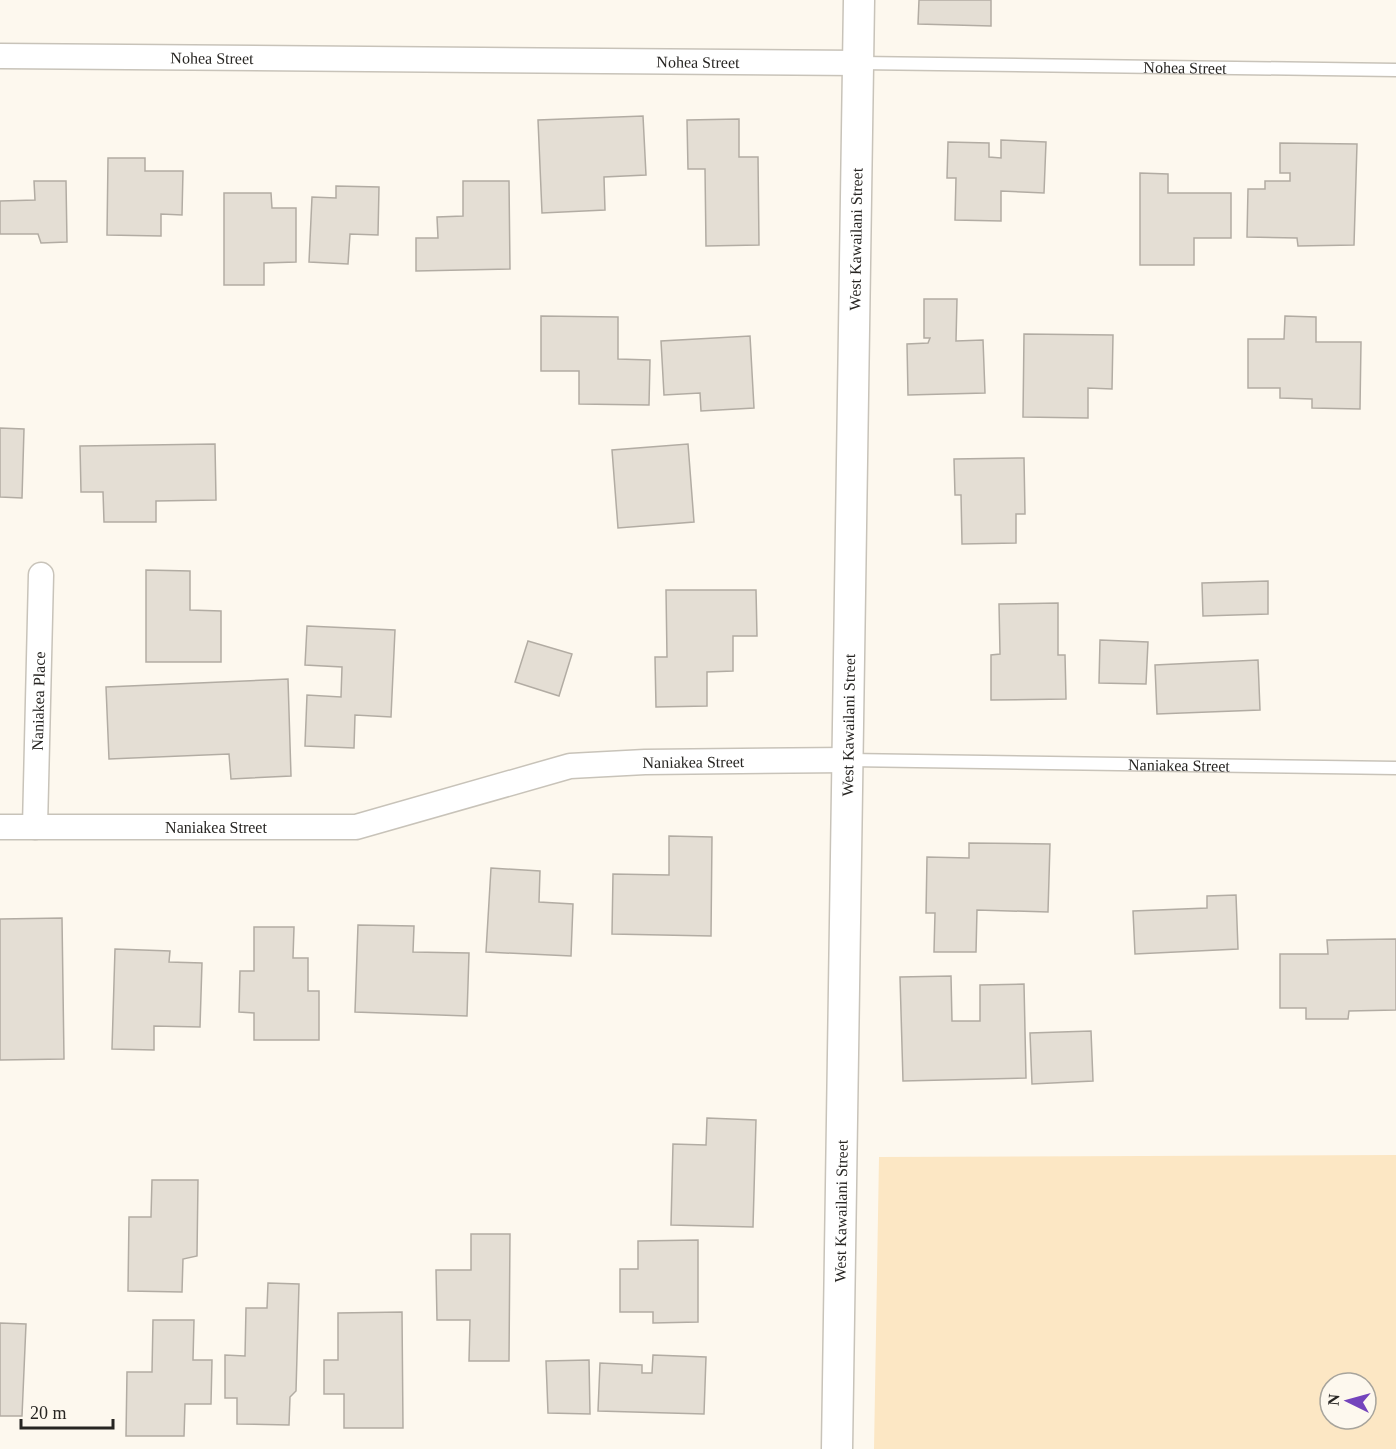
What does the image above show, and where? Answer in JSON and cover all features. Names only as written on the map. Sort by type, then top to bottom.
[{"type":"street","name":"West Kawailani Street","points":[[837,1449],[860,0]]},
{"type":"street","name":"Nohea Street","points":[[0,56],[859,63]]},
{"type":"street","name":"Naniakea Place","points":[[35,827],[41,575]]},
{"type":"street","name":"Naniakea Street","points":[[0,827],[356,827],[570,766],[645,762],[849,760]]},
{"type":"lane","name":"Nohea Street","points":[[859,63],[1396,70]]},
{"type":"lane","name":"Naniakea Street","points":[[849,760],[1396,768]]},
{"type":"shaded area","points":[[1396,1155],[1396,1449],[874,1449],[879,1157]]},
{"type":"building","points":[[919,0],[991,0],[991,26],[918,24]]},
{"type":"building","points":[[643,116],[646,175],[604,177],[605,210],[542,213],[538,120]]},
{"type":"building","points":[[739,119],[739,157],[758,157],[759,245],[706,246],[705,169],[688,169],[687,120]]},
{"type":"building","points":[[1001,140],[1046,142],[1044,193],[1001,191],[1001,221],[955,220],[956,178],[947,178],[948,142],[989,143],[989,157],[1001,158]]},
{"type":"building","points":[[1280,143],[1357,144],[1354,245],[1298,246],[1297,238],[1247,237],[1248,189],[1265,189],[1265,181],[1290,181],[1290,173],[1280,173]]},
{"type":"building","points":[[108,158],[145,158],[145,171],[183,171],[182,215],[161,214],[161,236],[107,235]]},
{"type":"building","points":[[1140,173],[1168,174],[1168,193],[1231,193],[1231,238],[1194,238],[1194,265],[1140,265]]},
{"type":"building","points":[[34,181],[66,181],[67,242],[41,243],[38,234],[0,234],[0,201],[35,200]]},
{"type":"building","points":[[463,181],[509,181],[510,269],[416,271],[416,238],[438,238],[437,217],[463,216]]},
{"type":"building","points":[[336,186],[379,187],[378,235],[350,234],[348,264],[309,262],[312,197],[336,198]]},
{"type":"building","points":[[224,193],[271,193],[272,208],[296,208],[296,262],[264,263],[264,285],[224,285]]},
{"type":"building","points":[[924,299],[957,299],[956,341],[983,340],[985,393],[908,395],[907,344],[928,343],[930,338],[924,338]]},
{"type":"building","points":[[541,316],[618,317],[618,359],[650,360],[649,405],[579,404],[579,371],[541,371]]},
{"type":"building","points":[[1285,316],[1316,317],[1316,342],[1361,342],[1360,409],[1312,408],[1312,399],[1280,398],[1280,388],[1248,388],[1248,339],[1284,339]]},
{"type":"building","points":[[1024,334],[1113,335],[1112,389],[1088,388],[1088,418],[1023,417]]},
{"type":"building","points":[[750,336],[754,408],[701,411],[700,393],[664,395],[661,341]]},
{"type":"building","points":[[0,428],[24,429],[22,498],[0,497]]},
{"type":"building","points":[[215,444],[216,500],[156,501],[156,522],[104,522],[103,492],[81,492],[80,446]]},
{"type":"building","points":[[688,444],[694,522],[618,528],[612,450]]},
{"type":"building","points":[[1024,458],[1025,514],[1016,514],[1016,543],[962,544],[961,495],[955,495],[954,459]]},
{"type":"building","points":[[146,570],[190,571],[190,610],[221,611],[221,662],[146,662]]},
{"type":"building","points":[[1268,581],[1268,614],[1203,616],[1202,583]]},
{"type":"building","points":[[666,590],[756,590],[757,636],[733,636],[733,671],[707,672],[707,706],[656,707],[655,657],[667,657]]},
{"type":"building","points":[[1058,603],[1058,655],[1065,655],[1066,699],[991,700],[991,655],[1000,654],[999,604]]},
{"type":"building","points":[[307,626],[395,630],[391,717],[355,715],[354,748],[305,746],[307,695],[341,697],[342,667],[305,665]]},
{"type":"building","points":[[1100,640],[1148,642],[1146,684],[1099,683]]},
{"type":"building","points":[[528,641],[572,654],[559,696],[515,682]]},
{"type":"building","points":[[1258,660],[1260,710],[1157,714],[1155,665]]},
{"type":"building","points":[[288,679],[291,776],[231,779],[229,754],[109,759],[106,687]]},
{"type":"building","points":[[669,836],[712,837],[711,936],[612,934],[613,874],[669,875]]},
{"type":"building","points":[[969,843],[1050,844],[1048,912],[977,910],[976,952],[934,952],[935,913],[926,913],[927,857],[969,858]]},
{"type":"building","points":[[491,868],[540,871],[539,902],[573,904],[571,956],[486,952]]},
{"type":"building","points":[[1236,895],[1238,949],[1135,954],[1133,911],[1207,908],[1207,896]]},
{"type":"building","points":[[62,918],[64,1059],[0,1060],[0,919]]},
{"type":"building","points":[[358,925],[414,926],[413,952],[469,953],[467,1016],[355,1012]]},
{"type":"building","points":[[254,927],[294,927],[293,958],[308,958],[308,991],[319,991],[319,1040],[254,1040],[254,1013],[239,1012],[240,971],[254,971]]},
{"type":"building","points":[[1396,939],[1396,1010],[1349,1011],[1348,1019],[1306,1019],[1306,1008],[1280,1008],[1280,954],[1328,954],[1327,940]]},
{"type":"building","points":[[115,949],[170,951],[169,962],[202,963],[200,1027],[154,1026],[154,1050],[112,1049]]},
{"type":"building","points":[[951,976],[952,1021],[980,1021],[980,985],[1024,984],[1026,1078],[903,1081],[900,977]]},
{"type":"building","points":[[1091,1031],[1093,1081],[1032,1084],[1030,1033]]},
{"type":"building","points":[[707,1118],[756,1120],[753,1227],[671,1225],[673,1144],[706,1145]]},
{"type":"building","points":[[152,1180],[198,1180],[197,1256],[183,1259],[182,1292],[128,1291],[129,1217],[151,1217]]},
{"type":"building","points":[[471,1234],[510,1234],[509,1361],[469,1361],[470,1320],[437,1320],[436,1270],[471,1270]]},
{"type":"building","points":[[698,1240],[698,1322],[653,1323],[653,1312],[620,1312],[620,1269],[638,1269],[638,1241]]},
{"type":"building","points":[[268,1283],[299,1284],[296,1391],[290,1397],[289,1425],[237,1424],[237,1398],[225,1398],[225,1355],[245,1356],[246,1308],[267,1308]]},
{"type":"building","points":[[402,1312],[403,1428],[344,1428],[344,1394],[324,1394],[324,1360],[338,1360],[338,1313]]},
{"type":"building","points":[[153,1320],[194,1320],[193,1360],[212,1360],[211,1404],[185,1404],[184,1436],[126,1436],[127,1372],[152,1372]]},
{"type":"building","points":[[0,1323],[26,1324],[22,1416],[0,1416]]},
{"type":"building","points":[[653,1355],[706,1357],[704,1414],[598,1411],[600,1363],[642,1365],[642,1373],[652,1373]]},
{"type":"building","points":[[589,1360],[590,1414],[548,1413],[546,1361]]}]
